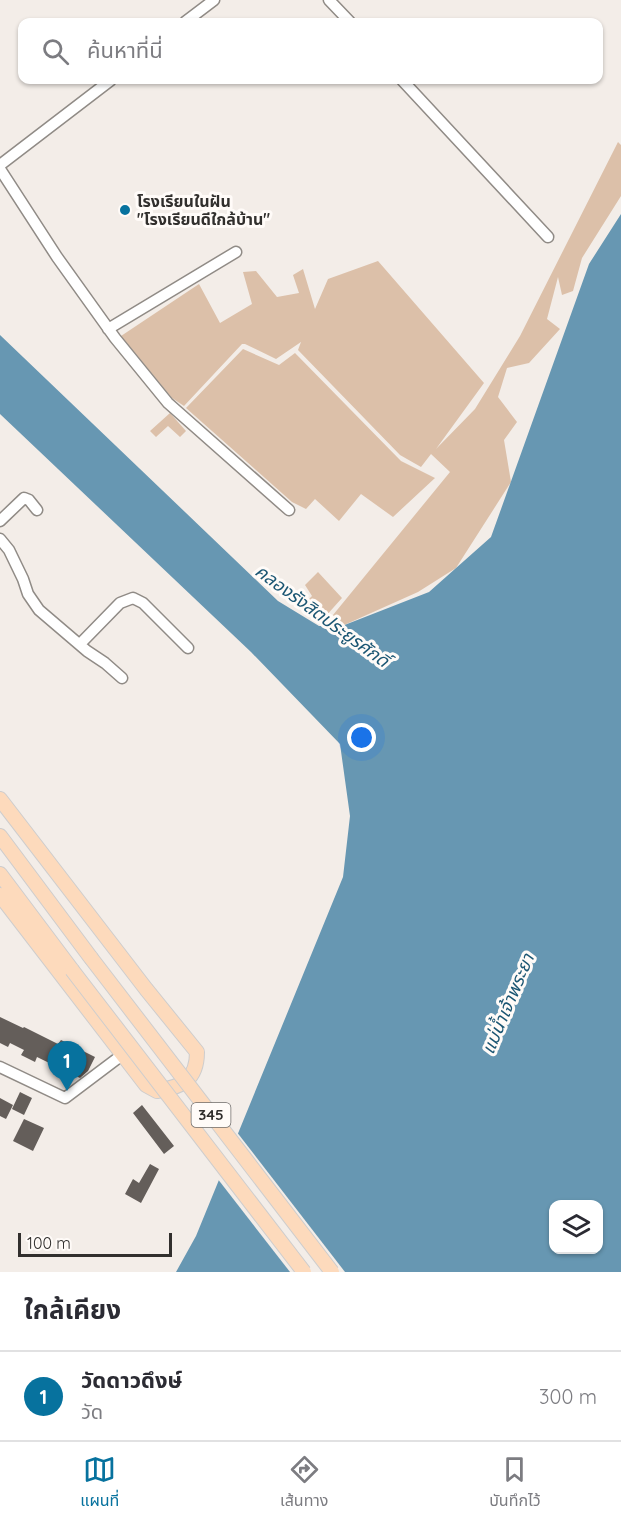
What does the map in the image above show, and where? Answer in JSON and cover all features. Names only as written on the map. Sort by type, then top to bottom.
[{"type":"main road","points":[[0,799],[197,1052],[197,1062],[191,1076],[183,1085],[157,1091],[146,1085],[0,895]]},
{"type":"main road","name":"345","points":[[0,836],[332,1272]]},
{"type":"main road","name":"345","points":[[0,874],[304,1272]]},
{"type":"street","points":[[190,18],[214,0]]},
{"type":"street","points":[[329,0],[346,18]]},
{"type":"street","points":[[106,84],[0,167],[57,257],[108,329],[168,403],[289,510]]},
{"type":"street","points":[[406,84],[548,237]]},
{"type":"street","points":[[108,329],[236,252]]},
{"type":"street","points":[[0,521],[24,498],[29,500],[37,510]]},
{"type":"street","points":[[0,539],[9,550],[28,594],[39,610],[122,678]]},
{"type":"street","points":[[80,644],[120,603],[133,598],[143,603],[188,648]]},
{"type":"street","points":[[0,1067],[65,1098],[122,1055]]},
{"type":"shaded area","points":[[618,142],[621,145],[621,196],[582,258],[573,291],[562,295],[558,277],[547,319],[560,329],[529,363],[507,368],[498,397],[517,422],[504,440],[511,482],[456,568],[418,592],[342,626],[333,615],[450,472],[431,454],[421,467],[400,455],[298,350],[301,342],[276,359],[242,344],[184,406],[172,398],[121,336],[199,284],[220,323],[252,304],[243,272],[256,271],[277,297],[299,293],[293,275],[303,269],[315,309],[328,279],[378,261],[484,383],[436,449],[475,409],[520,336]]},
{"type":"shaded area","points":[[243,349],[279,365],[295,353],[401,461],[435,478],[393,517],[361,494],[339,521],[315,499],[306,509],[292,502],[186,408]]},
{"type":"shaded area","points":[[170,413],[186,431],[180,437],[168,426],[156,437],[150,431]]},
{"type":"shaded area","points":[[318,572],[342,598],[325,617],[304,604],[312,596],[305,585]]},
{"type":"water","name":"แม่น้ำเจ้าพระยา","points":[[621,214],[621,1272],[176,1272],[196,1236],[343,877],[350,816],[340,744],[251,652],[0,414],[0,335],[278,601],[319,626],[342,626],[429,592],[491,537],[589,264]]},
{"type":"pier","points":[[236,1131],[345,1272],[290,1272],[217,1178]]},
{"type":"building","points":[[0,1017],[58,1044],[61,1040],[95,1057],[88,1071],[80,1078],[37,1057],[35,1062],[21,1055],[24,1050],[10,1043],[8,1047],[0,1043]]},
{"type":"building","points":[[20,1092],[32,1098],[24,1115],[12,1109]]},
{"type":"building","points":[[0,1098],[13,1105],[6,1119],[0,1116]]},
{"type":"building","points":[[142,1105],[174,1146],[164,1154],[133,1113]]},
{"type":"building","points":[[24,1119],[44,1128],[33,1151],[13,1141]]},
{"type":"building","points":[[150,1164],[159,1169],[141,1203],[125,1194],[133,1179],[139,1183]]},
{"type":"place","name":"โรงเรียนในฝัน \"โรงเรียนดีใกล้บ้าน\"","points":[[125,210]]},
{"type":"place","name":"วัดดาวดึงษ์","points":[[67,1091]]},
{"type":"water label","name":"คลองรังสิตประยูรศักดิ์","points":[[322,616]]}]
